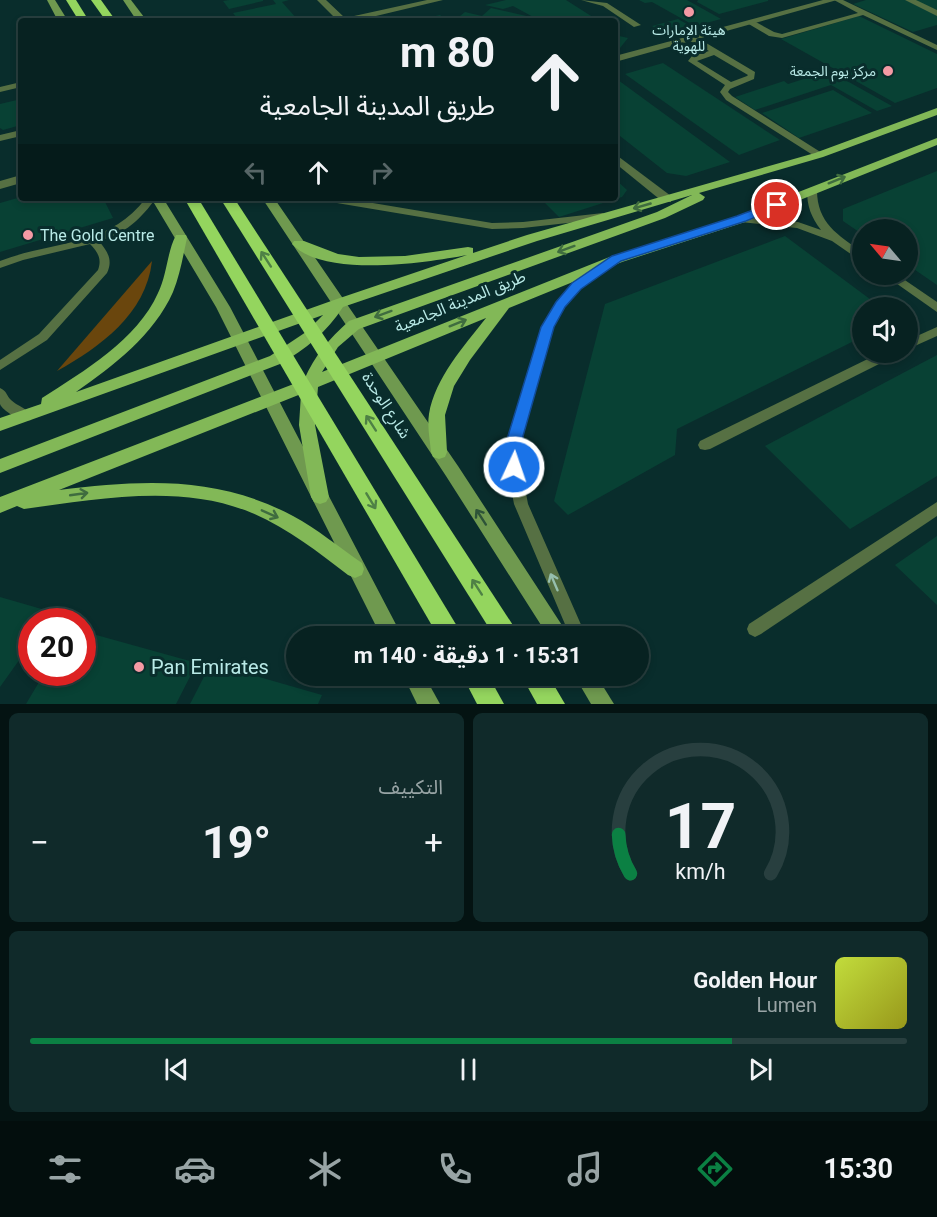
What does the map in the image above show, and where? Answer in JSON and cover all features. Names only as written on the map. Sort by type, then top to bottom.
[{"type":"highway","points":[[71,0],[82,18]]},
{"type":"highway","points":[[96,0],[109,18]]},
{"type":"highway","points":[[193,201],[445,626]]},
{"type":"highway","name":"شارع الوحدة","points":[[229,201],[502,626]]},
{"type":"highway","points":[[480,686],[491,704]]},
{"type":"highway","points":[[540,686],[552,704]]},
{"type":"main road","name":"طريق المدينة الجامعية","points":[[0,425],[339,303],[532,238],[819,155],[937,111]]},
{"type":"main road","name":"طريق المدينة الجامعية","points":[[0,505],[272,399],[617,259],[741,219],[937,141]]},
{"type":"main road","points":[[320,497],[307,431],[309,384],[324,353],[337,338],[354,325],[661,215],[700,196],[716,185]]},
{"type":"main road","points":[[26,416],[95,369],[146,322],[166,291],[181,238]]},
{"type":"main road","points":[[299,244],[309,250],[331,256],[399,262],[422,261],[532,238]]},
{"type":"main road","points":[[0,466],[274,360],[308,340],[321,328],[339,303]]},
{"type":"main road","points":[[439,452],[437,413],[444,394],[465,358],[505,304]]},
{"type":"main road","points":[[0,505],[123,489],[159,488],[195,491],[257,508],[286,521],[355,569]]},
{"type":"street","points":[[50,0],[61,18]]},
{"type":"street","points":[[126,0],[140,18]]},
{"type":"street","points":[[321,0],[340,18]]},
{"type":"street","points":[[357,18],[439,0]]},
{"type":"street","points":[[618,58],[835,0]]},
{"type":"street","points":[[909,0],[937,13]]},
{"type":"street","points":[[618,159],[667,199]]},
{"type":"street","points":[[0,185],[18,180]]},
{"type":"street","points":[[159,201],[240,339],[355,569],[386,626]]},
{"type":"street","points":[[270,201],[439,452],[552,626]]},
{"type":"street","points":[[419,686],[429,704]]},
{"type":"street","points":[[592,686],[605,704]]},
{"type":"lane","points":[[584,0],[604,4],[637,25]]},
{"type":"lane","points":[[835,0],[937,48]]},
{"type":"lane","points":[[751,23],[772,34],[782,36],[864,13]]},
{"type":"lane","points":[[921,40],[937,35]]},
{"type":"lane","points":[[693,39],[752,74],[751,77],[730,85],[724,92],[729,98],[819,155]]},
{"type":"lane","points":[[715,52],[692,61],[730,85]]},
{"type":"lane","points":[[0,90],[18,85]]},
{"type":"lane","points":[[0,138],[18,135]]},
{"type":"lane","points":[[812,190],[813,208],[817,218],[835,238],[852,250]]},
{"type":"lane","points":[[0,265],[28,254],[93,241],[124,227],[143,210],[149,201]]},
{"type":"lane","points":[[344,201],[492,226],[523,225],[613,214]]},
{"type":"lane","points":[[741,219],[798,225],[835,238]]},
{"type":"lane","points":[[0,366],[43,337],[103,271],[105,255],[93,241]]},
{"type":"lane","points":[[574,626],[521,504],[516,485],[514,450],[526,402],[553,316],[577,286],[617,259]]},
{"type":"lane","points":[[904,285],[937,308]]},
{"type":"lane","points":[[918,340],[937,331]]},
{"type":"lane","points":[[705,445],[871,363]]},
{"type":"lane","points":[[0,393],[7,404],[26,416]]},
{"type":"lane","points":[[755,629],[937,508]]},
{"type":"lane","points":[[598,686],[605,704]]},
{"type":"shaded area","points":[[152,261],[148,280],[131,313],[104,340],[57,371]]},
{"type":"building","points":[[273,0],[289,0],[282,2],[296,18],[237,18],[233,13],[276,4]]},
{"type":"building","points":[[506,0],[566,0],[594,18],[535,18],[513,6],[503,9],[485,5]]},
{"type":"building","name":"هيئة الإمارات للهوية","points":[[639,0],[687,0],[721,19],[695,26],[652,2],[645,3]]},
{"type":"building","points":[[698,0],[768,1],[719,14],[697,2]]},
{"type":"building","points":[[866,0],[906,0],[937,14],[937,25],[913,32],[853,4]]},
{"type":"building","points":[[913,0],[937,0],[937,10]]},
{"type":"building","points":[[223,1],[263,1],[229,9]]},
{"type":"building","points":[[491,8],[535,18],[458,18],[465,12],[482,16]]},
{"type":"building","points":[[440,15],[444,18],[426,18]]},
{"type":"building","name":"مركز يوم الجمعة","points":[[859,16],[937,54],[937,88],[895,103],[781,39]]},
{"type":"building","points":[[678,19],[692,27],[666,35],[652,26]]},
{"type":"building","points":[[618,36],[628,38],[618,48]]},
{"type":"building","points":[[663,63],[780,140],[739,155],[625,74]]},
{"type":"building","points":[[829,71],[892,106],[877,111],[831,85],[755,110],[735,97],[784,81],[788,84]]},
{"type":"building","points":[[618,80],[730,162],[686,176],[667,173],[618,134]]},
{"type":"building","points":[[833,90],[872,113],[799,138],[762,113]]},
{"type":"building","points":[[18,100],[18,126],[3,130],[0,128],[0,104]]},
{"type":"building","points":[[937,171],[937,285],[918,272],[918,219],[852,219],[852,227],[843,221],[843,209]]},
{"type":"building","points":[[618,182],[627,190],[618,198]]},
{"type":"building","name":"The Gold Centre","points":[[18,198],[18,201],[104,201],[113,218],[0,252],[0,203]]},
{"type":"building","points":[[543,201],[609,201],[559,217]]},
{"type":"building","points":[[785,236],[867,297],[852,297],[852,342],[677,429],[675,455],[568,515],[554,501],[605,304]]},
{"type":"building","points":[[937,355],[937,476],[850,529],[765,446]]},
{"type":"building","points":[[937,536],[937,605],[895,565]]},
{"type":"building","points":[[0,597],[38,608],[18,608],[18,662],[0,687]]},
{"type":"building","name":"Pan Emirates","points":[[96,635],[197,663],[176,704],[26,704],[37,686],[96,686]]},
{"type":"building","points":[[211,663],[322,695],[318,704],[190,704]]},
{"type":"place","name":"هيئة الإمارات للهوية","points":[[689,12]]},
{"type":"place","name":"مركز يوم الجمعة","points":[[888,71]]},
{"type":"place","name":"The Gold Centre","points":[[28,235]]},
{"type":"place","name":"Pan Emirates","points":[[139,667]]},
{"type":"route","points":[[514,467],[516,436],[548,327],[560,305],[577,286],[617,259],[777,205]]}]
